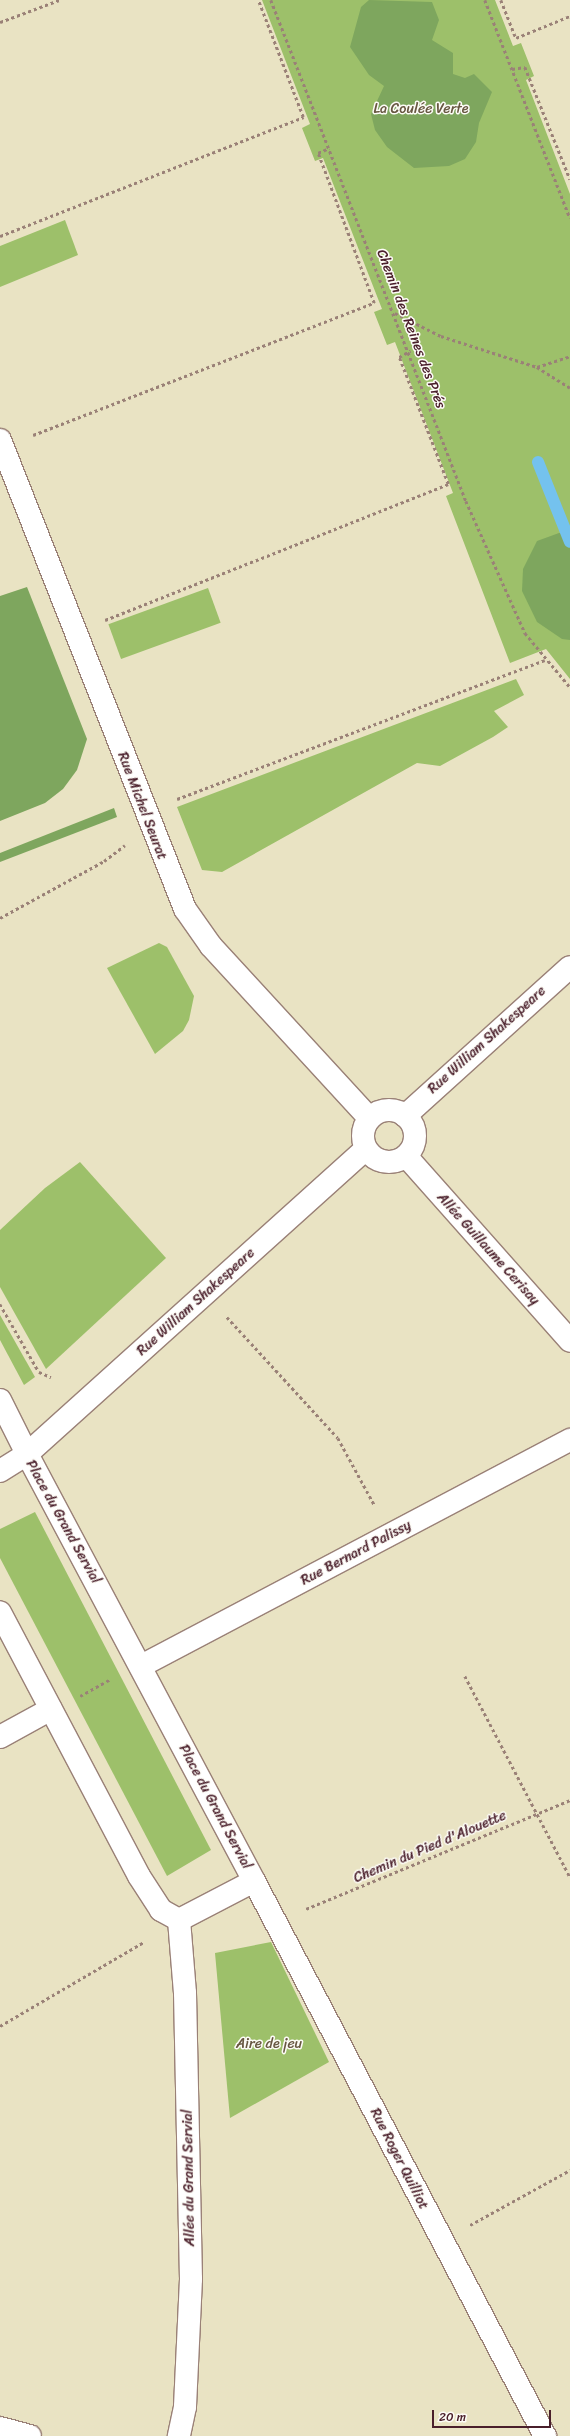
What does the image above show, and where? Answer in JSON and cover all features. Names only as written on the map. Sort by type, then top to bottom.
[{"type":"street","name":"Rue Michel Seurat","points":[[0,440],[184,909],[210,946],[369,1118]]},
{"type":"street","name":"Rue William Shakespeare","points":[[405,1116],[570,967]]},
{"type":"street","points":[[386,1110],[405,1116],[415,1136],[406,1156],[388,1163],[371,1157],[365,1150],[363,1129],[369,1118],[386,1110]]},
{"type":"street","name":"Rue William Shakespeare","points":[[27,1454],[365,1150]]},
{"type":"street","name":"Allée Guillaume Cerisay","points":[[406,1156],[570,1341]]},
{"type":"street","points":[[0,1400],[27,1454]]},
{"type":"street","name":"Rue Bernard Palissy","points":[[141,1666],[570,1440]]},
{"type":"street","name":"Place du Grand Servial","points":[[0,1472],[27,1454],[254,1881],[179,1920]]},
{"type":"street","points":[[0,1612],[139,1876],[161,1910],[179,1920]]},
{"type":"street","points":[[0,1737],[51,1709]]},
{"type":"street","name":"Rue Roger Quilliot","points":[[254,1881],[545,2436]]},
{"type":"street","name":"Allée du Grand Servial","points":[[179,1920],[185,1994],[191,2279],[185,2407],[179,2436]]},
{"type":"street","points":[[0,2428],[28,2436]]},
{"type":"path","points":[[0,22],[59,0]]},
{"type":"path","points":[[0,236],[304,117],[258,0]]},
{"type":"path","name":"Chemin des Reines des Prés","points":[[271,0],[410,351],[466,501],[525,633],[544,660],[570,687]]},
{"type":"path","points":[[485,0],[570,218]]},
{"type":"path","points":[[501,0],[516,38],[570,16]]},
{"type":"path","points":[[512,69],[525,67],[570,179]]},
{"type":"path","points":[[33,435],[374,303],[318,153],[329,148]]},
{"type":"path","points":[[395,313],[441,336],[537,367],[570,388]]},
{"type":"path","points":[[99,622],[448,484],[399,357],[410,351]]},
{"type":"path","points":[[537,367],[570,356]]},
{"type":"path","points":[[174,801],[544,660]]},
{"type":"path","points":[[0,918],[104,861],[126,844]]},
{"type":"path","points":[[205,1293],[338,1438],[390,1535]]},
{"type":"path","points":[[0,1304],[39,1372],[51,1377]]},
{"type":"path","points":[[75,1699],[119,1675]]},
{"type":"path","points":[[465,1676],[570,1878]]},
{"type":"path","name":"Chemin du Pied d'Alouette","points":[[297,1913],[570,1800]]},
{"type":"path","points":[[0,2026],[144,1942]]},
{"type":"path","points":[[466,2227],[570,2170]]},
{"type":"green space","name":"La Coulée Verte","points":[[262,0],[495,0],[513,46],[521,43],[534,76],[526,80],[570,194],[570,679],[546,649],[510,663],[446,496],[453,493],[395,342],[387,345],[374,312],[382,309],[323,158],[315,161],[302,128],[310,124]]},
{"type":"green space","points":[[369,0],[432,2],[439,20],[432,40],[453,53],[453,74],[465,78],[474,74],[492,92],[479,123],[476,142],[465,159],[449,166],[414,168],[387,147],[375,130],[371,114],[384,86],[369,75],[350,47],[361,7]]},
{"type":"green space","points":[[65,220],[78,255],[0,287],[0,246]]},
{"type":"green space","points":[[559,533],[570,534],[570,640],[562,639],[537,622],[522,591],[523,569],[537,541]]},
{"type":"green space","points":[[27,587],[87,739],[77,770],[63,789],[45,803],[0,821],[0,596]]},
{"type":"green space","points":[[208,588],[221,623],[121,659],[108,624]]},
{"type":"green space","points":[[516,679],[524,695],[494,711],[508,727],[493,737],[440,766],[417,763],[222,872],[202,870],[177,807]]},
{"type":"green space","points":[[114,808],[117,817],[0,862],[0,853]]},
{"type":"green space","points":[[159,943],[167,947],[194,996],[189,1020],[183,1031],[155,1054],[107,968]]},
{"type":"green space","points":[[80,1162],[166,1258],[46,1369],[0,1287],[0,1230],[45,1188]]},
{"type":"green space","points":[[0,1315],[35,1377],[24,1385],[0,1340]]},
{"type":"green space","points":[[35,1512],[211,1850],[167,1876],[0,1558],[0,1529]]},
{"type":"green space","name":"Aire de jeu","points":[[271,1942],[329,2062],[230,2118],[215,1953]]},
{"type":"waterway","points":[[538,462],[570,542]]}]
